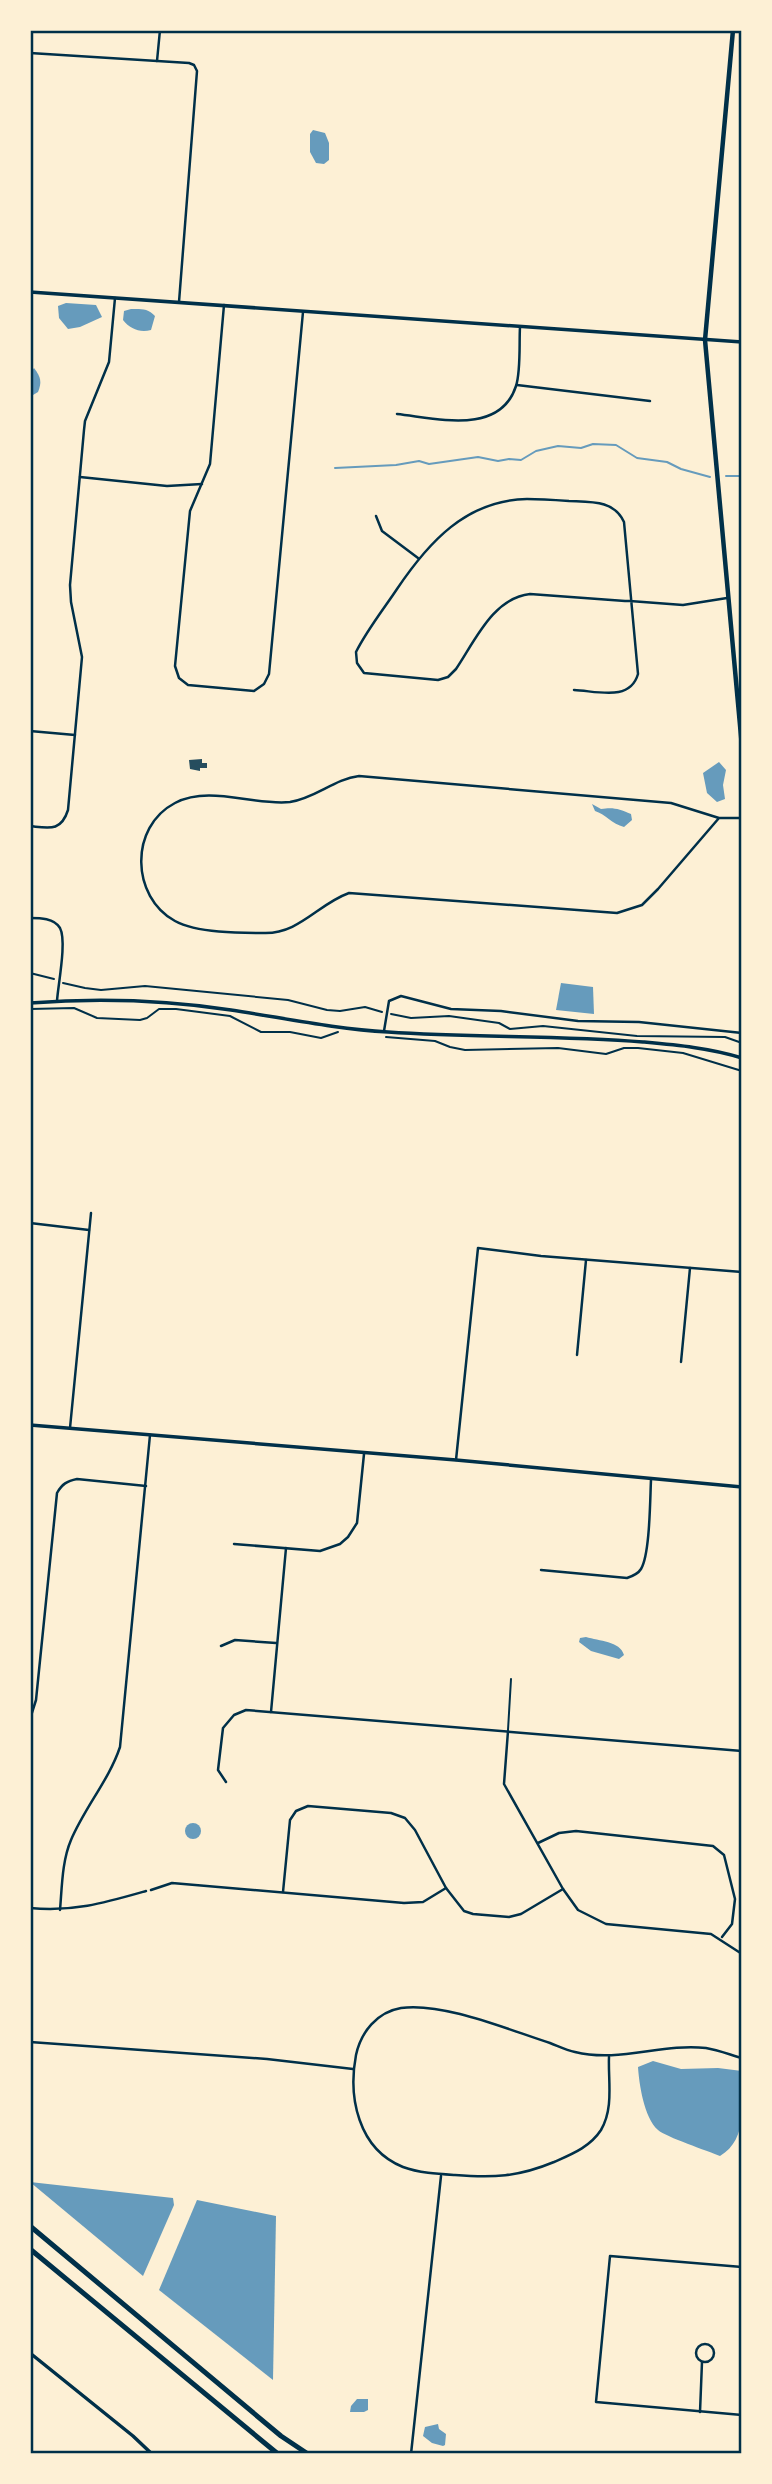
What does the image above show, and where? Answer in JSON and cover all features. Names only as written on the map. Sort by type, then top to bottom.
[{"type":"highway","points":[[30,2226],[281,2436],[308,2454]]},
{"type":"highway","points":[[30,2249],[278,2454]]},
{"type":"main road","points":[[733,30],[705,340],[742,747]]},
{"type":"main road","points":[[30,292],[742,342]]},
{"type":"main road","points":[[30,1003],[154,1002],[229,1009],[327,1026],[384,1032],[455,1037],[619,1040],[698,1048],[742,1058]]},
{"type":"main road","points":[[30,1425],[742,1487]]},
{"type":"main road","points":[[30,2353],[152,2454]]},
{"type":"street","points":[[157,61],[160,30]]},
{"type":"street","points":[[30,53],[194,65],[197,71],[179,302]]},
{"type":"street","points":[[30,826],[56,827],[64,821],[68,810],[82,657],[70,585],[85,421],[109,362],[115,298]]},
{"type":"street","points":[[224,305],[209,464],[190,512],[175,666],[179,678],[188,685],[254,691],[264,684],[269,674],[303,312]]},
{"type":"street","points":[[397,414],[479,420],[494,415],[507,403],[517,386],[520,327]]},
{"type":"street","points":[[517,386],[650,401]]},
{"type":"street","points":[[80,477],[167,486],[202,484]]},
{"type":"street","points":[[574,690],[620,693],[635,684],[638,674],[630,601],[624,522],[620,512],[601,503],[525,499],[488,506],[471,513],[445,530],[418,558],[356,652],[356,663],[364,673],[438,680],[448,677],[498,608],[520,595],[530,594],[630,601],[683,605],[729,598]]},
{"type":"street","points":[[376,516],[382,531],[418,558]]},
{"type":"street","points":[[30,731],[75,735]]},
{"type":"street","points":[[719,818],[642,905],[617,913],[349,893],[326,904],[294,927],[266,934],[190,927],[177,922],[160,909],[143,884],[141,871],[144,839],[161,814],[174,803],[205,796],[289,802],[314,794],[340,780],[359,776],[671,803],[719,818],[742,818]]},
{"type":"street","points":[[30,918],[50,920],[60,928],[63,939],[57,1001]]},
{"type":"street","points":[[384,1032],[387,1004],[391,999],[401,996],[451,1009],[501,1011],[578,1021],[639,1022],[742,1033]]},
{"type":"street","points":[[70,1428],[91,1213]]},
{"type":"street","points":[[30,1223],[90,1230]]},
{"type":"street","points":[[456,1460],[478,1248],[586,1260],[742,1272]]},
{"type":"street","points":[[577,1355],[586,1260]]},
{"type":"street","points":[[681,1362],[690,1268]]},
{"type":"street","points":[[60,1910],[64,1867],[72,1838],[110,1773],[120,1747],[150,1435]]},
{"type":"street","points":[[234,1544],[320,1551],[340,1544],[357,1523],[364,1454]]},
{"type":"street","points":[[30,1716],[36,1700],[57,1493],[68,1480],[77,1479],[146,1486]]},
{"type":"street","points":[[541,1570],[627,1578],[634,1575],[640,1570],[645,1557],[651,1480]]},
{"type":"street","points":[[271,1712],[286,1548]]},
{"type":"street","points":[[221,1646],[234,1640],[277,1643]]},
{"type":"street","points":[[226,1782],[218,1770],[223,1728],[228,1719],[246,1710],[742,1751]]},
{"type":"street","points":[[508,1731],[504,1784],[563,1889],[578,1910],[606,1924],[700,1931],[721,1939],[742,1954]]},
{"type":"street","points":[[283,1892],[290,1820],[296,1811],[308,1806],[390,1813],[405,1818],[415,1829],[446,1888],[464,1911],[473,1914],[509,1917],[521,1914],[563,1889]]},
{"type":"street","points":[[538,1843],[566,1831],[713,1846],[724,1855],[735,1899],[732,1924],[721,1939]]},
{"type":"street","points":[[30,1908],[60,1910],[104,1903],[172,1883],[423,1902],[446,1888]]},
{"type":"street","points":[[609,2057],[608,2112],[602,2128],[585,2147],[540,2168],[509,2176],[493,2178],[440,2174],[402,2166],[373,2144],[364,2131],[355,2106],[354,2069],[358,2046],[368,2027],[388,2012],[402,2008],[468,2016],[574,2052],[609,2057],[706,2048],[742,2058]]},
{"type":"street","points":[[30,2042],[269,2059],[354,2069]]},
{"type":"street","points":[[411,2454],[440,2174]]},
{"type":"street","points":[[742,2267],[610,2256],[596,2402],[742,2415]]},
{"type":"street","points":[[708,2344],[712,2348],[713,2357],[702,2361],[696,2356],[696,2350],[699,2346],[708,2344]]},
{"type":"street","points":[[700,2412],[702,2361]]},
{"type":"lane","points":[[508,1731],[511,1679]]},
{"type":"water","points":[[313,130],[325,133],[329,143],[329,160],[324,164],[316,163],[310,152],[310,134]]},
{"type":"water","points":[[66,303],[96,305],[102,317],[80,327],[68,329],[59,318],[58,306]]},
{"type":"water","points":[[147,310],[155,316],[151,330],[139,331],[123,320],[124,311]]},
{"type":"water","points":[[34,368],[40,382],[38,392],[33,395],[30,393],[30,374]]},
{"type":"water","points":[[719,762],[726,770],[723,785],[725,799],[717,802],[707,793],[703,773]]},
{"type":"water","points":[[592,804],[601,809],[613,808],[627,812],[631,814],[632,820],[624,827],[620,826],[595,811]]},
{"type":"water","points":[[561,983],[593,987],[594,1014],[556,1010]]},
{"type":"water","points":[[580,1638],[614,1644],[624,1655],[619,1659],[591,1651],[579,1642]]},
{"type":"water","points":[[193,1823],[199,1825],[199,1837],[193,1839],[187,1837],[185,1831],[187,1825]]},
{"type":"water","points":[[653,2061],[681,2069],[718,2068],[742,2071],[742,2118],[736,2140],[729,2149],[720,2156],[669,2136],[653,2125],[643,2100],[638,2067]]},
{"type":"water","points":[[30,2182],[173,2198],[174,2205],[143,2276]]},
{"type":"water","points":[[197,2200],[276,2216],[273,2380],[159,2290]]},
{"type":"water","points":[[357,2399],[368,2399],[368,2410],[350,2412]]},
{"type":"water","points":[[438,2424],[439,2429],[446,2434],[443,2446],[432,2443],[423,2436],[425,2427]]},
{"type":"building","points":[[202,759],[202,763],[207,763],[207,768],[200,768],[200,771],[190,769],[189,760]]},
{"type":"waterway","points":[[335,468],[419,461],[429,464],[478,457],[498,461],[521,460],[536,451],[558,446],[581,448],[593,444],[616,445],[637,458],[667,462],[710,477]]},
{"type":"waterway","points":[[726,476],[742,476]]}]
